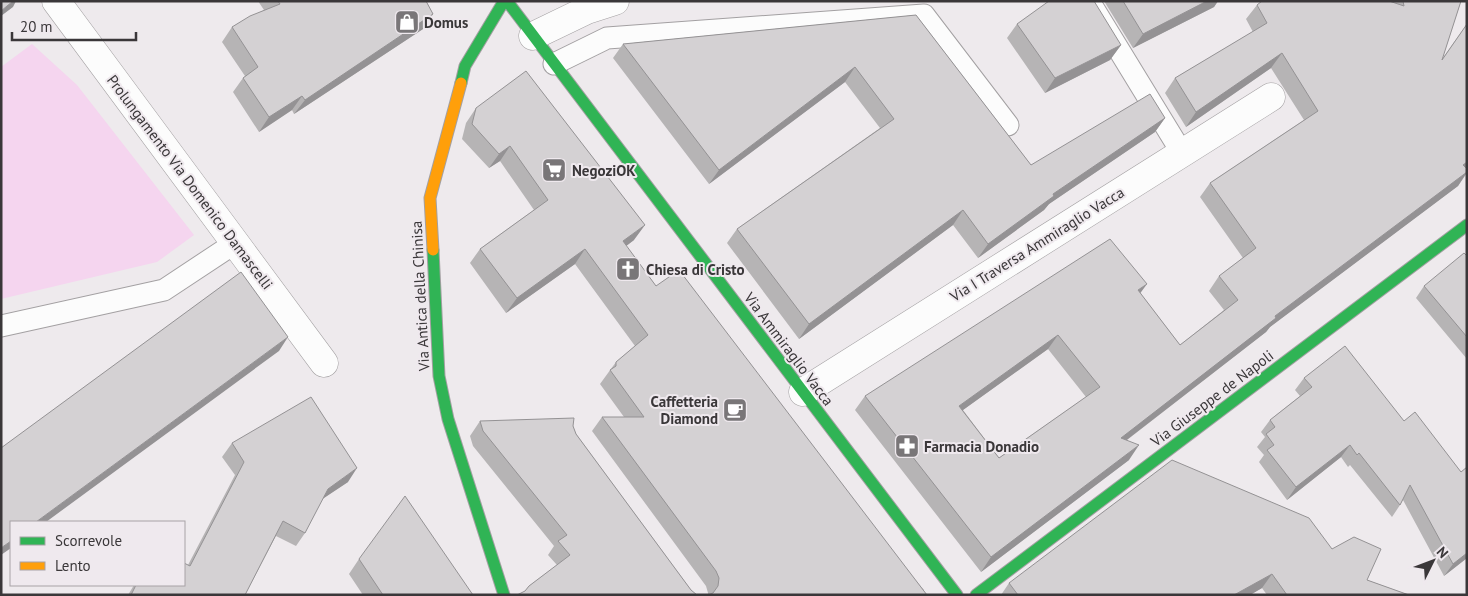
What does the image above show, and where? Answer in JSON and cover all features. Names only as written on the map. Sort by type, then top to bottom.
[{"type":"street","name":"Prolungamento Via Domenico Damascelli","points":[[56,1],[324,363]]},
{"type":"street","name":"Via Ammiraglio Vacca","points":[[506,1],[958,595]]},
{"type":"street","name":"Via Antica della Chinisa","points":[[504,595],[448,419],[439,376],[430,198],[465,66],[506,1]]},
{"type":"street","points":[[533,36],[587,10],[615,1]]},
{"type":"street","name":"Via I Traversa Ammiraglio Vacca","points":[[803,392],[1271,97]]},
{"type":"street","name":"Via Giuseppe de Napoli","points":[[976,595],[1467,225]]},
{"type":"lane","points":[[1089,1],[1182,153]]},
{"type":"lane","points":[[554,64],[607,38],[924,15],[1008,125]]},
{"type":"lane","points":[[1,326],[164,290],[235,243]]},
{"type":"shaded area","points":[[32,44],[77,85],[194,235],[157,262],[1,299],[1,67]]},
{"type":"building","points":[[1,1],[13,1],[1,11]]},
{"type":"building","points":[[278,1],[426,1],[433,14],[305,100],[302,96],[269,117],[243,78],[258,67],[232,27],[250,16],[280,4]]},
{"type":"building","points":[[1049,1],[1094,1],[1121,45],[1055,78],[1017,24]]},
{"type":"building","points":[[1123,1],[1207,1],[1143,34]]},
{"type":"building","points":[[1262,1],[1389,1],[1404,6],[1403,1],[1461,1],[1442,60],[1467,24],[1467,162],[1463,165],[1467,172],[1275,316],[1276,318],[1121,438],[1139,445],[991,557],[865,396],[1110,239],[1147,284],[1138,290],[1180,345],[1238,300],[1219,276],[1256,248],[1210,183],[1318,111],[1282,53],[1196,112],[1175,78],[1267,23],[1257,5]],"holes":[[[1058,335],[1100,387],[999,458],[959,406]]]},
{"type":"building","points":[[916,15],[1031,165],[1150,94],[1165,118],[1053,194],[1054,196],[988,244],[963,210],[809,324],[737,229],[894,119],[855,67],[719,170],[623,44]]},
{"type":"building","points":[[526,71],[645,225],[623,241],[656,286],[679,270],[927,595],[708,595],[713,593],[718,586],[719,578],[716,571],[602,417],[644,417],[610,370],[616,366],[616,362],[648,335],[585,249],[517,298],[480,249],[548,200],[510,146],[499,154],[472,124],[476,108]]},
{"type":"building","points":[[1464,253],[1467,256],[1467,337],[1424,286]]},
{"type":"building","points":[[241,272],[288,337],[37,521],[10,521],[10,542],[1,548],[1,448]]},
{"type":"building","points":[[1345,346],[1404,421],[1415,412],[1461,472],[1467,467],[1467,553],[1453,564],[1410,485],[1400,505],[1359,453],[1357,455],[1350,445],[1296,487],[1267,450],[1274,445],[1266,434],[1275,427],[1270,420],[1312,387],[1304,378]]},
{"type":"building","points":[[311,397],[357,468],[328,489],[305,533],[283,521],[245,595],[131,595],[136,586],[185,586],[185,564],[190,566],[244,462],[232,443]]},
{"type":"building","points":[[574,418],[573,426],[576,434],[691,590],[697,595],[517,595],[525,591],[570,555],[558,541],[567,535],[483,431],[480,421]]},
{"type":"building","points":[[1172,460],[1309,518],[1332,549],[1354,537],[1381,549],[1367,580],[1409,595],[1287,595],[1272,574],[1234,595],[1018,595],[1009,583]]},
{"type":"building","points":[[405,496],[473,595],[383,595],[359,559]]},
{"type":"traffic: fast","points":[[461,83],[465,66],[504,1]]},
{"type":"traffic: fast","points":[[507,1],[957,595]]},
{"type":"traffic: fast","points":[[976,595],[1467,225]]},
{"type":"traffic: fast","points":[[433,250],[439,376],[448,419],[504,595]]},
{"type":"traffic: slow","points":[[433,250],[430,198],[461,83]]},
{"type":"place","name":"Domus","points":[[407,22]]},
{"type":"place","name":"NegoziOK","points":[[554,170]]},
{"type":"place","name":"Chiesa di Cristo","points":[[628,269]]},
{"type":"place","name":"Caffetteria Diamond","points":[[735,410]]},
{"type":"place","name":"Farmacia Donadio","points":[[907,446]]}]
